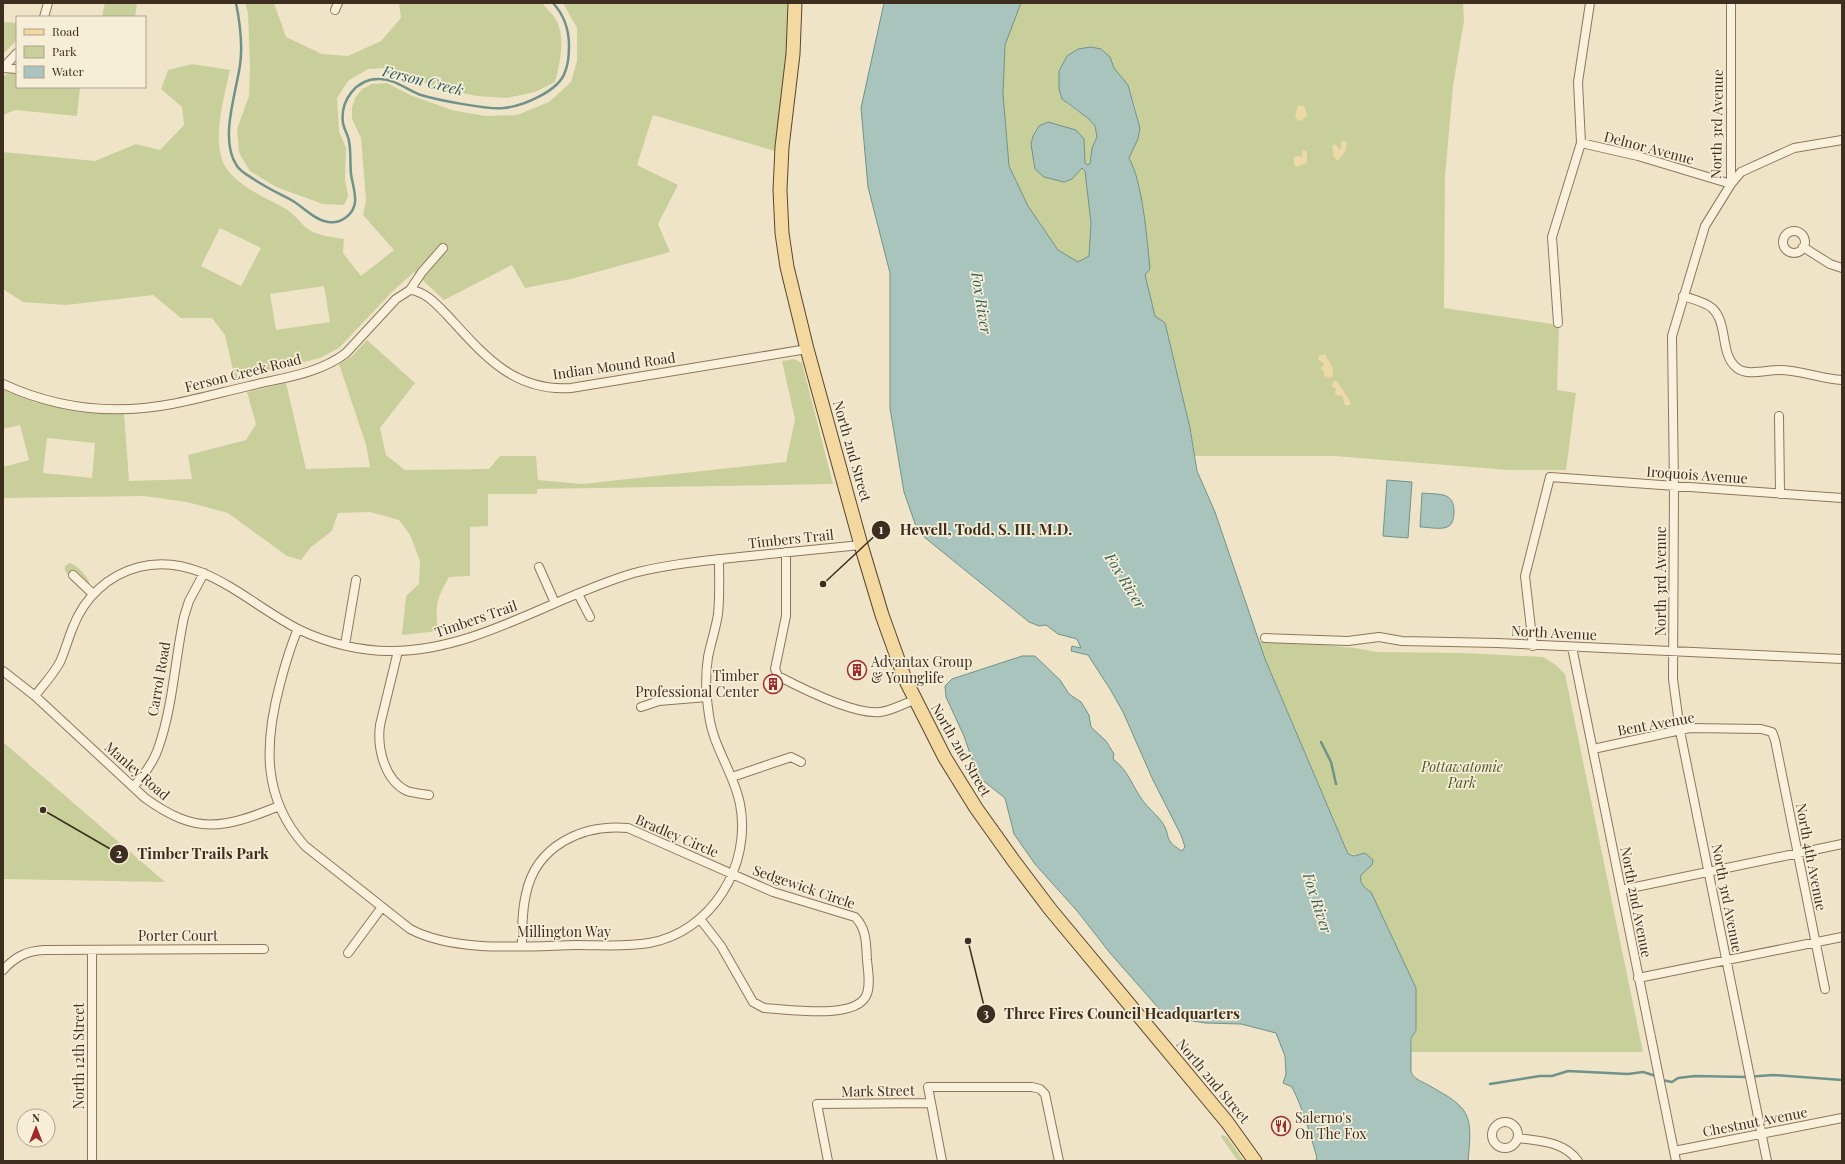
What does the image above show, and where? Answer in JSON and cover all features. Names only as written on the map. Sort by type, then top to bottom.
[{"type":"main road","name":"North 2nd Street","points":[[795,3],[793,54],[781,157],[780,190],[782,233],[787,266],[807,350],[861,545],[882,615],[906,680],[945,758],[976,808],[1013,860],[1050,909],[1232,1128],[1255,1161]]},
{"type":"street","points":[[44,16],[48,3]]},
{"type":"street","points":[[1558,323],[1552,237],[1581,143],[1578,82],[1590,3]]},
{"type":"street","name":"North 3rd Avenue","points":[[1731,3],[1731,184],[1707,222],[1683,296],[1672,336],[1674,487],[1673,680],[1680,731],[1767,1161]]},
{"type":"street","points":[[3,68],[16,54]]},
{"type":"street","points":[[3,68],[16,69]]},
{"type":"street","points":[[1731,184],[1741,172],[1794,148],[1842,140]]},
{"type":"street","name":"Delnor Avenue","points":[[1581,143],[1638,156],[1731,184]]},
{"type":"street","points":[[1803,247],[1830,264],[1842,268]]},
{"type":"street","name":"Ferson Creek Road","points":[[3,384],[53,403],[94,409],[120,410],[173,404],[282,378],[324,366],[346,353],[396,298],[410,290],[422,272],[443,248]]},
{"type":"street","name":"Indian Mound Road","points":[[410,290],[419,292],[440,307],[479,351],[495,364],[514,377],[545,387],[571,388],[807,350]]},
{"type":"street","points":[[1683,296],[1706,305],[1714,311],[1721,321],[1729,360],[1738,369],[1744,372],[1781,370],[1842,380]]},
{"type":"street","points":[[1780,416],[1780,494]]},
{"type":"street","name":"Iroquois Avenue","points":[[1534,646],[1525,576],[1550,477],[1842,498]]},
{"type":"street","name":"Timbers Trail","points":[[35,696],[60,662],[78,615],[93,594],[105,583],[120,575],[145,566],[168,564],[184,566],[204,573],[298,629],[329,642],[368,650],[398,651],[432,648],[450,644],[632,574],[660,567],[719,559],[861,545]]},
{"type":"street","points":[[786,552],[786,616],[775,669],[778,676],[826,698],[872,712],[888,711],[915,700]]},
{"type":"street","name":"Millington Way","points":[[298,629],[290,648],[275,704],[270,743],[270,770],[279,806],[295,835],[305,846],[410,929],[425,937],[456,944],[522,946],[624,945],[650,943],[675,935],[700,919],[719,899],[730,883],[738,861],[742,832],[740,803],[732,777],[714,738],[707,697],[708,658],[719,604],[719,559]]},
{"type":"street","points":[[539,567],[555,603]]},
{"type":"street","name":"Carrol Road","points":[[133,787],[144,774],[159,747],[184,617],[189,601],[204,573]]},
{"type":"street","points":[[73,575],[93,594]]},
{"type":"street","points":[[345,645],[356,580]]},
{"type":"street","points":[[578,594],[590,617]]},
{"type":"street","name":"North Avenue","points":[[1264,638],[1348,641],[1379,637],[1402,641],[1842,659]]},
{"type":"street","name":"North 2nd Avenue","points":[[1572,647],[1676,1161]]},
{"type":"street","points":[[398,651],[380,725],[379,737],[381,754],[386,767],[395,780],[407,791],[429,795]]},
{"type":"street","name":"Manley Road","points":[[3,671],[35,696],[133,787],[163,811],[178,819],[195,824],[212,825],[241,821],[279,806]]},
{"type":"street","points":[[641,707],[659,701],[707,697]]},
{"type":"street","name":"Bent Avenue","points":[[1593,749],[1690,728],[1761,729],[1772,732]]},
{"type":"street","name":"North 4th Avenue","points":[[1772,732],[1775,740],[1824,989]]},
{"type":"street","points":[[732,777],[791,757],[800,762]]},
{"type":"street","name":"Bradley Circle","points":[[522,946],[523,911],[526,892],[533,874],[545,857],[558,845],[573,835],[592,829],[612,827],[628,828],[732,874]]},
{"type":"street","points":[[1620,890],[1842,844]]},
{"type":"street","name":"Sedgewick Circle","points":[[700,919],[712,932],[748,996],[757,1005],[764,1008],[835,1011],[854,1007],[864,1000],[869,987],[865,936],[858,920],[847,914],[773,892],[732,874]]},
{"type":"street","points":[[348,953],[382,907]]},
{"type":"street","points":[[1638,978],[1842,937]]},
{"type":"street","name":"Porter Court","points":[[3,970],[11,962],[29,951],[264,949]]},
{"type":"street","name":"North 12th Street","points":[[92,950],[92,1161]]},
{"type":"street","name":"Mark Street","points":[[828,1161],[817,1104],[930,1103],[928,1087],[1032,1087],[1040,1089],[1045,1094],[1059,1161]]},
{"type":"street","points":[[930,1103],[942,1161]]},
{"type":"street","name":"Chestnut Avenue","points":[[1674,1152],[1842,1118]]},
{"type":"street","points":[[1518,1138],[1553,1143],[1567,1150],[1578,1161]]},
{"type":"green space","points":[[105,3],[137,3],[135,16],[102,16]]},
{"type":"green space","points":[[245,3],[274,3],[286,37],[322,54],[348,56],[381,41],[401,18],[399,3],[542,3],[555,18],[559,27],[561,35],[561,51],[559,67],[555,82],[535,92],[507,98],[477,96],[440,89],[387,68],[368,69],[348,81],[337,98],[339,131],[346,148],[345,179],[348,196],[344,205],[323,204],[276,187],[250,171],[239,153],[237,129],[249,96],[250,66],[248,13]]},
{"type":"green space","points":[[563,3],[790,3],[785,71],[775,151],[653,115],[637,165],[678,185],[658,224],[670,252],[571,279],[525,288],[512,265],[444,300],[414,272],[392,292],[339,348],[320,358],[235,379],[225,335],[212,318],[181,318],[153,295],[66,305],[23,302],[3,289],[3,152],[95,161],[136,144],[160,150],[184,125],[182,107],[161,89],[168,70],[192,64],[230,70],[222,109],[219,138],[223,163],[230,173],[249,189],[290,211],[311,231],[344,239],[343,253],[361,276],[394,250],[363,215],[366,200],[361,138],[352,119],[352,108],[355,98],[362,89],[372,84],[387,83],[410,95],[452,110],[485,116],[517,115],[549,102],[571,82],[577,61],[577,28]],"holes":[[[220,228],[261,248],[241,286],[201,266]],[[324,286],[330,322],[276,330],[270,294]]]},
{"type":"green space","points":[[1021,3],[1463,3],[1464,21],[1453,86],[1445,177],[1444,308],[1559,325],[1557,390],[1576,393],[1566,470],[1509,470],[1334,456],[1195,456],[1190,428],[1165,323],[1155,316],[1145,275],[1148,244],[1140,194],[1133,165],[1129,158],[1140,128],[1128,85],[1114,68],[1110,57],[1101,49],[1091,47],[1067,104],[1089,119],[1095,126],[1097,137],[1092,148],[1090,164],[1087,165],[1085,171],[1091,223],[1089,256],[1078,263],[1058,250],[1028,206],[1009,166],[1003,94],[1005,45]]},
{"type":"green space","points":[[3,22],[16,23],[16,41],[3,54]]},
{"type":"green space","points":[[13,72],[16,73],[16,88],[80,88],[77,116],[15,110],[3,115],[3,76]]},
{"type":"green space","points":[[367,340],[415,383],[380,428],[386,455],[405,470],[489,469],[500,456],[536,456],[538,480],[582,484],[786,462],[795,419],[782,361],[794,359],[802,363],[833,484],[537,489],[537,494],[488,494],[488,526],[470,527],[470,576],[449,577],[439,597],[437,609],[438,631],[402,635],[406,596],[419,584],[420,561],[410,535],[399,520],[370,512],[338,513],[332,531],[311,547],[301,560],[287,556],[228,513],[187,502],[144,496],[3,498],[3,467],[29,460],[20,425],[3,429],[3,390],[34,402],[80,412],[124,413],[129,481],[192,479],[188,455],[246,440],[256,424],[247,392],[286,383],[306,469],[370,467],[366,445],[339,364],[351,357]],"holes":[[[47,438],[95,443],[92,478],[43,473]]]},
{"type":"green space","points":[[70,563],[79,569],[87,578],[90,585],[86,589],[82,589],[65,571],[65,566]]},
{"type":"green space","name":"Pottawatomie Park","points":[[1271,640],[1355,648],[1377,652],[1463,653],[1543,657],[1556,665],[1565,674],[1643,1052],[1411,1052],[1416,988],[1371,892],[1364,887],[1361,882],[1361,875],[1369,868],[1357,855],[1348,854],[1258,642]]},
{"type":"green space","points":[[3,742],[165,882],[3,879]]},
{"type":"green space","points":[[1222,1135],[1227,1137],[1244,1161],[1238,1161],[1221,1137]]},
{"type":"sand","points":[[1298,106],[1304,106],[1307,115],[1304,119],[1298,121],[1295,116]]},
{"type":"sand","points":[[1344,140],[1347,143],[1346,150],[1338,161],[1334,157],[1332,146],[1335,144],[1339,149],[1341,149],[1341,142]]},
{"type":"sand","points":[[1302,150],[1307,151],[1307,163],[1296,167],[1294,164],[1294,157],[1302,157]]},
{"type":"sand","points":[[1325,354],[1333,368],[1333,375],[1330,378],[1324,376],[1324,372],[1321,368],[1324,364],[1318,359],[1319,356]]},
{"type":"sand","points":[[1334,381],[1337,381],[1351,404],[1347,406],[1344,404],[1343,397],[1335,394],[1336,389],[1331,386]]},
{"type":"water","name":"Fox River","points":[[884,3],[1021,3],[1005,45],[1003,94],[1009,166],[1028,206],[1058,250],[1078,262],[1089,256],[1091,223],[1085,171],[1082,168],[1072,179],[1064,182],[1044,177],[1035,169],[1031,144],[1033,136],[1039,126],[1048,122],[1076,130],[1084,139],[1085,163],[1087,165],[1090,164],[1092,148],[1097,137],[1095,126],[1089,119],[1062,99],[1059,89],[1059,71],[1067,56],[1078,49],[1091,47],[1101,49],[1110,57],[1114,68],[1128,85],[1140,128],[1138,139],[1129,158],[1138,182],[1144,212],[1150,269],[1145,275],[1155,316],[1165,323],[1190,428],[1197,471],[1215,512],[1265,659],[1348,854],[1354,856],[1365,853],[1373,860],[1372,865],[1361,875],[1361,882],[1366,889],[1371,892],[1416,988],[1416,1031],[1411,1038],[1411,1072],[1418,1080],[1453,1100],[1466,1114],[1470,1132],[1468,1161],[1315,1161],[1317,1158],[1300,1104],[1292,1087],[1283,1083],[1286,1074],[1285,1056],[1276,1033],[1241,1024],[1205,1023],[1168,1017],[1162,1012],[1110,953],[1078,912],[1035,864],[1014,834],[1005,798],[981,779],[976,771],[964,736],[946,697],[945,686],[952,679],[1022,656],[1035,656],[1060,680],[1069,694],[1081,702],[1089,715],[1091,727],[1106,741],[1114,754],[1113,759],[1127,774],[1143,801],[1162,822],[1172,844],[1182,851],[1185,847],[1181,835],[1153,780],[1123,712],[1110,689],[1088,655],[1071,651],[1072,646],[1081,648],[1077,639],[1058,634],[1046,625],[1039,626],[1029,622],[918,532],[904,492],[890,408],[890,273],[868,187],[861,108]]},
{"type":"water","points":[[1387,480],[1412,482],[1408,538],[1383,536]]},
{"type":"water","points":[[1422,493],[1440,494],[1452,501],[1454,514],[1450,525],[1441,528],[1420,527]]},
{"type":"waterway","name":"Ferson Creek","points":[[236,3],[240,26],[241,50],[240,65],[230,117],[229,143],[232,155],[237,166],[245,174],[293,201],[314,216],[323,221],[330,222],[337,222],[345,218],[350,214],[355,203],[351,174],[350,145],[343,123],[344,107],[351,92],[364,82],[385,79],[421,95],[450,102],[487,108],[512,107],[530,101],[556,85],[561,79],[567,66],[569,56],[567,29],[561,13],[553,3]]},
{"type":"waterway","points":[[1321,742],[1331,762],[1336,784]]},
{"type":"waterway","points":[[1490,1084],[1540,1076],[1552,1076],[1568,1071],[1628,1074],[1643,1072],[1656,1076]]},
{"type":"waterway","points":[[1662,1080],[1672,1082],[1678,1078],[1695,1076],[1746,1077],[1773,1075],[1842,1080]]},
{"type":"place","name":"Hewell, Todd, S. III, M.D.","points":[[823,584]]},
{"type":"place","name":"Advantax Group & Younglife","points":[[857,670]]},
{"type":"place","name":"Timber Professional Center","points":[[773,684]]},
{"type":"place","name":"Timber Trails Park","points":[[43,810]]},
{"type":"place","name":"Three Fires Council Headquarters","points":[[968,941]]},
{"type":"place","name":"Salerno's On The Fox","points":[[1281,1126]]}]
